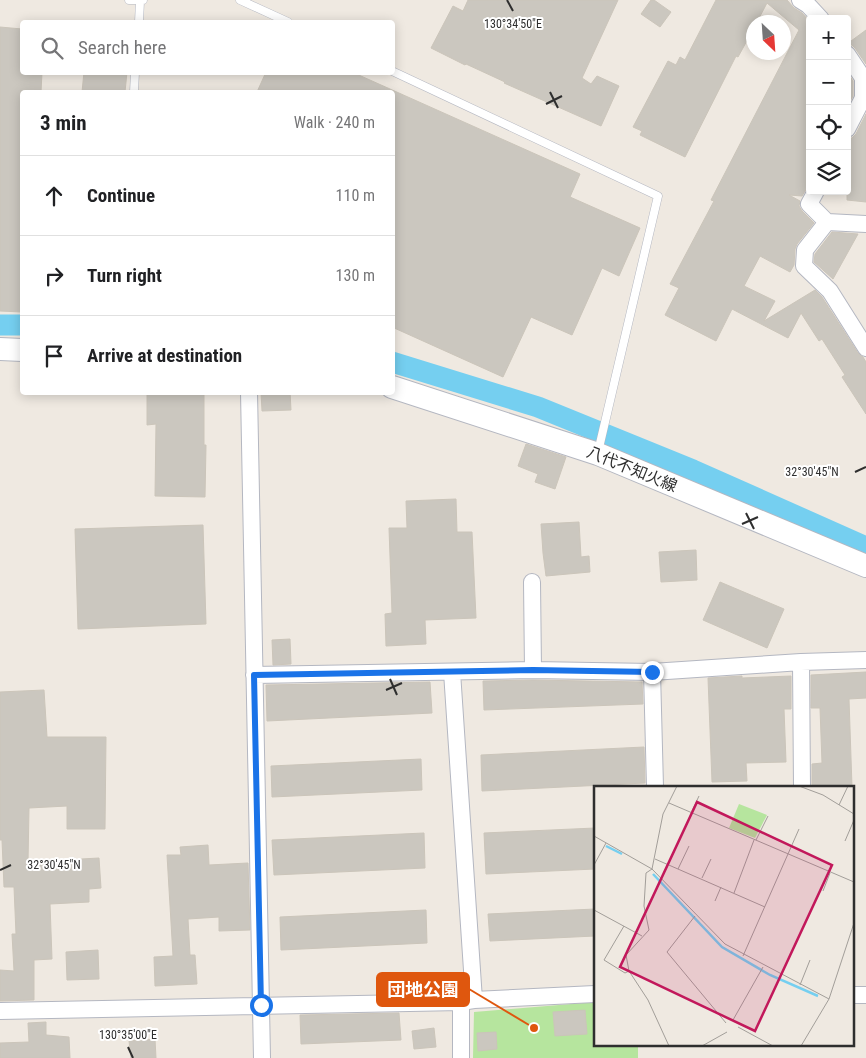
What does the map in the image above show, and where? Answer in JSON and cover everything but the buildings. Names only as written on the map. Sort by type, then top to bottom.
[{"type":"main road","points":[[0,350],[20,350]]},
{"type":"main road","name":"八代不知火線","points":[[395,388],[599,448],[866,566]]},
{"type":"street","points":[[807,2],[818,15]]},
{"type":"street","points":[[851,60],[863,78],[863,98],[851,122]]},
{"type":"street","points":[[814,195],[809,204],[827,222],[866,224]]},
{"type":"street","points":[[827,222],[804,250],[804,266],[830,291],[866,348]]},
{"type":"street","points":[[248,395],[262,1058]]},
{"type":"street","points":[[532,582],[533,670]]},
{"type":"street","points":[[254,675],[533,670],[652,672],[801,662],[866,660]]},
{"type":"street","points":[[801,662],[802,786]]},
{"type":"street","points":[[452,672],[468,1001],[460,1058]]},
{"type":"street","points":[[652,672],[655,786]]},
{"type":"street","points":[[0,1011],[468,1001],[594,994]]},
{"type":"lane","points":[[129,0],[142,0],[139,20]]},
{"type":"lane","points":[[240,0],[284,20]]},
{"type":"lane","points":[[395,72],[658,196],[599,448]]},
{"type":"lane","points":[[134,90],[135,75]]},
{"type":"green space","points":[[594,1002],[594,1046],[638,1046],[638,1058],[473,1058],[474,1012]]},
{"type":"waterway","points":[[0,325],[20,325]]},
{"type":"waterway","points":[[395,363],[538,407],[693,470],[866,547]]},
{"type":"place","name":"団地公園","points":[[534,1028]]},
{"type":"route","points":[[261,1005],[254,675],[533,670],[652,672]]}]
